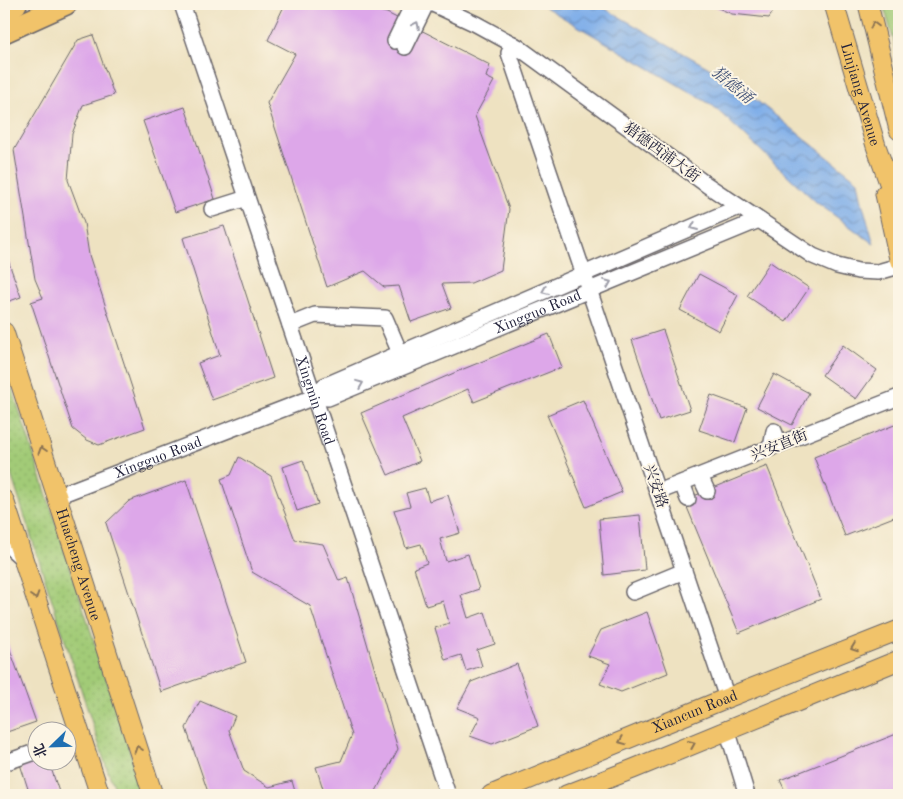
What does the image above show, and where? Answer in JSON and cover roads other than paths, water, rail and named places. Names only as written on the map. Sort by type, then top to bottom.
[{"type":"highway","points":[[4,10],[16,4]]},
{"type":"highway","points":[[4,32],[66,4]]},
{"type":"main road","name":"Linjiang Avenue","points":[[834,4],[876,146],[899,211]]},
{"type":"main road","name":"Linjiang Avenue","points":[[868,4],[899,130]]},
{"type":"main road","points":[[876,146],[889,219],[899,259]]},
{"type":"main road","name":"Huacheng Avenue","points":[[4,332],[153,795]]},
{"type":"main road","points":[[4,500],[70,722]]},
{"type":"main road","name":"Xiancun Road","points":[[491,795],[726,698],[899,630]]},
{"type":"main road","name":"Xiancun Road","points":[[566,795],[899,660]]},
{"type":"main road","points":[[78,746],[100,795]]},
{"type":"street","name":"Xingmin Road","points":[[182,4],[448,795]]},
{"type":"street","points":[[413,4],[400,44],[426,4]]},
{"type":"street","name":"猎德西浦大街","points":[[433,4],[513,44],[739,208],[813,256],[837,266],[858,271],[878,272],[899,266]]},
{"type":"street","name":"兴安路","points":[[513,44],[509,53],[726,698]]},
{"type":"street","points":[[212,209],[247,198]]},
{"type":"street","name":"Xingguo Road","points":[[314,397],[324,386],[739,208]]},
{"type":"street","name":"Xingguo Road","points":[[57,496],[314,397],[328,398],[759,220]]},
{"type":"street","points":[[290,325],[315,315],[385,318],[400,353]]},
{"type":"street","name":"兴安直街","points":[[658,492],[700,476],[776,436],[899,397]]},
{"type":"street","points":[[700,476],[707,491]]},
{"type":"street","points":[[682,483],[688,499]]},
{"type":"street","points":[[4,542],[23,559]]},
{"type":"street","points":[[633,592],[684,571]]},
{"type":"street","points":[[727,729],[747,795]]},
{"type":"street","points":[[4,764],[28,755]]},
{"type":"water","name":"猎德涌","points":[[540,4],[597,4],[732,81],[858,181],[874,244],[816,202],[712,105]]}]
